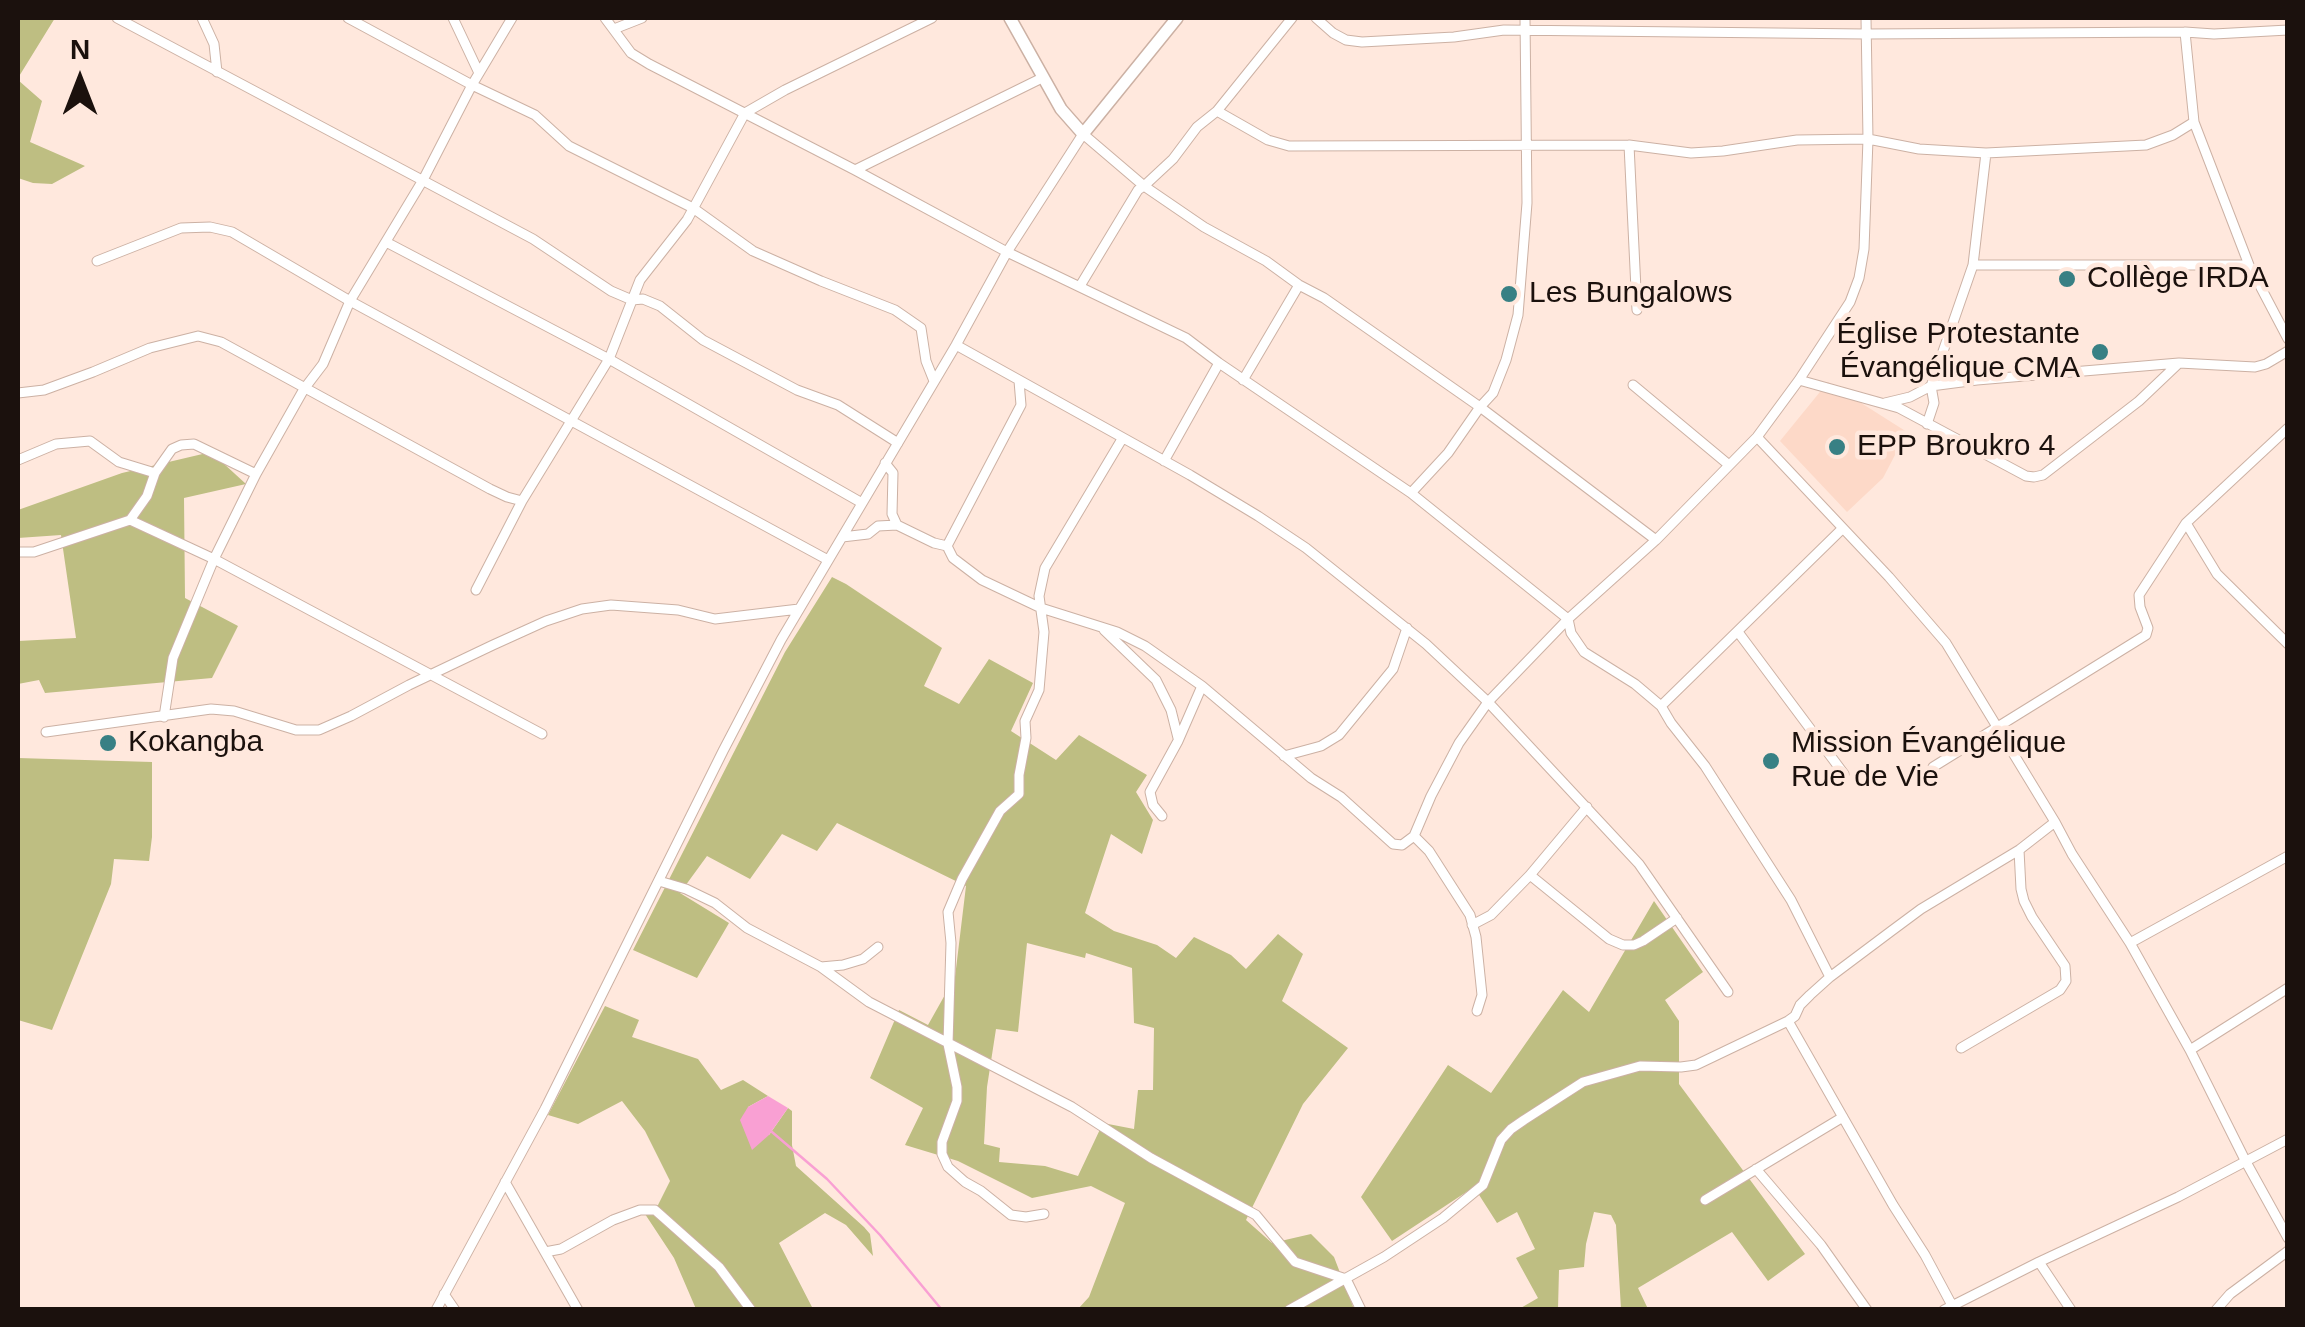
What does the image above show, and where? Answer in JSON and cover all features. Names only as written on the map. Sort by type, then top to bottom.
[{"type":"street","points":[[117,18],[533,240],[598,284],[632,300],[644,299],[660,306],[703,340],[797,390],[838,405],[898,443]]},
{"type":"street","points":[[202,18],[214,44],[217,72]]},
{"type":"street","points":[[348,18],[535,115],[569,146],[693,208],[753,250],[895,310],[920,328],[934,381]]},
{"type":"street","points":[[453,18],[479,73]]},
{"type":"street","points":[[164,716],[172,658],[256,474],[304,389],[323,364],[350,301],[423,180],[512,18]]},
{"type":"street","points":[[605,18],[631,52],[649,64],[1006,252],[1186,338],[1218,364],[1411,493],[1568,620],[1571,633],[1584,652],[1635,684],[1661,706],[1705,766],[1791,900],[1830,977]]},
{"type":"street","points":[[614,29],[642,18]]},
{"type":"street","points":[[476,590],[522,501],[609,359],[640,280],[687,220],[745,113],[932,18]]},
{"type":"street","points":[[1010,18],[1061,109],[1083,134],[1144,186],[1204,228],[1324,298],[1480,407],[1656,540]]},
{"type":"street","points":[[436,1310],[545,1109],[723,750],[828,560],[956,346],[1006,252],[1083,134],[1177,18]]},
{"type":"street","points":[[1080,286],[1138,190],[1173,159],[1197,127],[1217,110],[1292,18]]},
{"type":"street","points":[[1316,18],[1346,40],[1362,42],[1504,30],[1866,34],[2214,34],[2288,30]]},
{"type":"street","points":[[1411,493],[1493,394],[1518,315],[1527,203],[1525,18]]},
{"type":"street","points":[[947,546],[953,558],[982,580],[1041,608],[1146,646],[1202,686],[1311,778],[1342,796],[1393,844],[1402,845],[1414,836],[1450,761],[1488,702],[1757,437],[1850,302],[1864,250],[1868,138],[1866,18]]},
{"type":"street","points":[[2268,18],[2269,31]]},
{"type":"street","points":[[2184,32],[2194,122],[2249,265],[2288,339]]},
{"type":"street","points":[[855,170],[1042,78]]},
{"type":"street","points":[[1217,110],[1268,140],[1289,146],[1629,146],[1691,152],[1797,140],[1868,138],[1919,150],[1986,153],[2146,144],[2173,135],[2194,122]]},
{"type":"street","points":[[1629,146],[1637,310]]},
{"type":"street","points":[[1927,424],[1934,403],[1931,386],[1973,265],[1986,153]]},
{"type":"street","points":[[97,261],[182,228],[232,232],[350,301],[828,560]]},
{"type":"street","points":[[386,242],[609,359],[862,502]]},
{"type":"street","points":[[1973,265],[2249,265]]},
{"type":"street","points":[[1242,380],[1299,285]]},
{"type":"street","points":[[18,393],[44,390],[150,348],[198,336],[221,342],[506,498],[522,501]]},
{"type":"street","points":[[956,346],[1258,516],[1306,548],[1406,628],[1488,702],[1639,864],[1728,992]]},
{"type":"street","points":[[1885,402],[1910,397],[1931,386],[2179,363],[2255,367],[2288,351]]},
{"type":"street","points":[[1799,380],[1885,402],[2026,476],[2043,475],[2139,400],[2179,363]]},
{"type":"street","points":[[1164,461],[1218,364]]},
{"type":"street","points":[[947,546],[1021,405],[1019,380]]},
{"type":"street","points":[[1633,385],[1729,465]]},
{"type":"street","points":[[1934,766],[2146,635],[2148,628],[2139,595],[2186,523],[2288,428]]},
{"type":"street","points":[[1757,437],[1946,642],[2072,854],[2130,943],[2288,1238]]},
{"type":"street","points":[[1044,1214],[1010,1214],[948,1168],[942,1154],[958,1087],[948,1044],[948,920],[950,905],[1000,812],[1019,794],[1025,721],[1039,690],[1044,632],[1039,596],[1044,568],[1122,439]]},
{"type":"street","points":[[18,460],[56,444],[90,442],[119,462],[154,474]]},
{"type":"street","points":[[18,552],[34,552],[130,520],[146,496],[154,474],[172,450],[181,445],[194,444],[256,474]]},
{"type":"street","points":[[885,463],[893,474],[892,514],[897,525]]},
{"type":"street","points":[[130,520],[214,559],[542,734]]},
{"type":"street","points":[[2186,523],[2218,574],[2288,644]]},
{"type":"street","points":[[842,536],[868,534],[878,526],[897,525],[947,546]]},
{"type":"street","points":[[1661,706],[1842,529]]},
{"type":"street","points":[[46,732],[211,709],[296,730],[319,730],[546,621],[582,609],[611,605],[678,610],[715,620],[800,609]]},
{"type":"street","points":[[1102,628],[1156,680],[1171,710],[1178,740]]},
{"type":"street","points":[[1284,756],[1322,746],[1340,734],[1394,669],[1406,628]]},
{"type":"street","points":[[1738,632],[1844,774]]},
{"type":"street","points":[[1162,816],[1152,806],[1150,792],[1202,686]]},
{"type":"street","points":[[1472,925],[1491,915],[1530,875],[1587,806]]},
{"type":"street","points":[[1289,1310],[1414,1238],[1470,1196],[1483,1185],[1501,1140],[1511,1129],[1583,1082],[1640,1066],[1696,1064],[1788,1020],[1830,977],[1921,909],[2020,850],[2055,822]]},
{"type":"street","points":[[1414,836],[1462,900],[1472,925],[1482,995],[1478,1011]]},
{"type":"street","points":[[1960,1048],[2060,990],[2066,981],[2065,966],[2024,901],[2020,850]]},
{"type":"street","points":[[2130,943],[2288,856]]},
{"type":"street","points":[[1530,875],[1609,940],[1623,945],[1643,941],[1676,918]]},
{"type":"street","points":[[659,880],[715,903],[747,928],[821,967],[870,1002],[1059,1100],[1151,1158],[1256,1215],[1295,1262],[1346,1280],[1361,1310]]},
{"type":"street","points":[[821,967],[863,958],[878,947]]},
{"type":"street","points":[[2190,1050],[2288,988]]},
{"type":"street","points":[[1788,1020],[1925,1256],[1950,1308],[2288,1139]]},
{"type":"street","points":[[1705,1200],[1843,1117]]},
{"type":"street","points":[[1756,1169],[1821,1245],[1867,1310]]},
{"type":"street","points":[[504,1182],[578,1310]]},
{"type":"street","points":[[545,1252],[561,1249],[640,1210],[655,1210],[719,1267],[751,1310]]},
{"type":"street","points":[[2216,1310],[2230,1294],[2288,1251]]},
{"type":"street","points":[[2038,1262],[2071,1310]]},
{"type":"street","points":[[444,1294],[456,1310]]},
{"type":"shaded area","points":[[1828,382],[1907,432],[1883,478],[1847,512],[1780,441]]},
{"type":"shaded area","points":[[768,1096],[788,1108],[769,1135],[752,1150],[740,1120],[748,1107]]},
{"type":"green space","points":[[18,18],[55,18],[18,78]]},
{"type":"green space","points":[[18,80],[42,101],[30,142],[85,166],[52,184],[18,178]]},
{"type":"green space","points":[[211,452],[246,484],[184,498],[185,598],[238,626],[212,678],[45,693],[39,680],[18,684],[18,641],[76,638],[61,535],[18,538],[18,510],[122,473]]},
{"type":"green space","points":[[832,577],[942,648],[924,686],[959,704],[989,659],[1033,683],[1011,731],[1056,760],[1079,735],[1147,775],[1136,792],[1153,820],[1142,854],[1111,834],[1085,913],[1114,931],[1157,945],[1176,958],[1194,937],[1231,955],[1246,969],[1278,934],[1303,954],[1282,1001],[1348,1048],[1303,1104],[1246,1220],[1272,1243],[1311,1234],[1334,1257],[1354,1309],[1078,1309],[1089,1297],[1125,1203],[1091,1186],[1032,1198],[958,1161],[905,1145],[923,1108],[870,1078],[899,1010],[928,1025],[955,977],[966,886],[837,823],[817,851],[782,834],[750,879],[707,856],[680,893],[729,923],[697,978],[633,950],[785,652]],"holes":[[[1027,943],[1085,958],[1086,953],[1132,968],[1134,1023],[1154,1028],[1153,1090],[1138,1090],[1134,1129],[1103,1123],[1078,1176],[1045,1166],[999,1162],[1000,1148],[984,1144],[987,1087],[996,1029],[1018,1032]]]},
{"type":"green space","points":[[18,758],[152,762],[149,861],[114,859],[111,884],[52,1030],[18,1020]]},
{"type":"green space","points":[[1654,901],[1703,972],[1665,1000],[1679,1021],[1679,1084],[1805,1254],[1768,1281],[1732,1232],[1638,1288],[1648,1309],[1621,1309],[1616,1225],[1611,1215],[1594,1212],[1584,1267],[1559,1270],[1558,1309],[1519,1309],[1538,1298],[1516,1258],[1535,1249],[1517,1212],[1497,1223],[1474,1187],[1392,1241],[1361,1197],[1448,1065],[1491,1093],[1563,990],[1589,1012]]},
{"type":"green space","points":[[605,1006],[639,1020],[632,1037],[698,1059],[721,1090],[743,1080],[768,1096],[748,1107],[769,1135],[788,1108],[792,1111],[796,1166],[870,1234],[873,1256],[846,1225],[825,1213],[779,1243],[813,1309],[696,1309],[674,1258],[645,1214],[658,1205],[670,1181],[645,1131],[622,1101],[578,1124],[548,1115]]},
{"type":"waterway","points":[[772,1132],[827,1179],[942,1310]]},
{"type":"place","name":"Collège IRDA","points":[[2067,279]]},
{"type":"place","name":"Les Bungalows","points":[[1509,294]]},
{"type":"place","name":"Église Protestante Évangélique CMA","points":[[2100,352]]},
{"type":"place","name":"EPP Broukro 4","points":[[1837,447]]},
{"type":"place","name":"Kokangba","points":[[108,743]]},
{"type":"place","name":"Mission Évangélique Rue de Vie","points":[[1771,761]]}]
